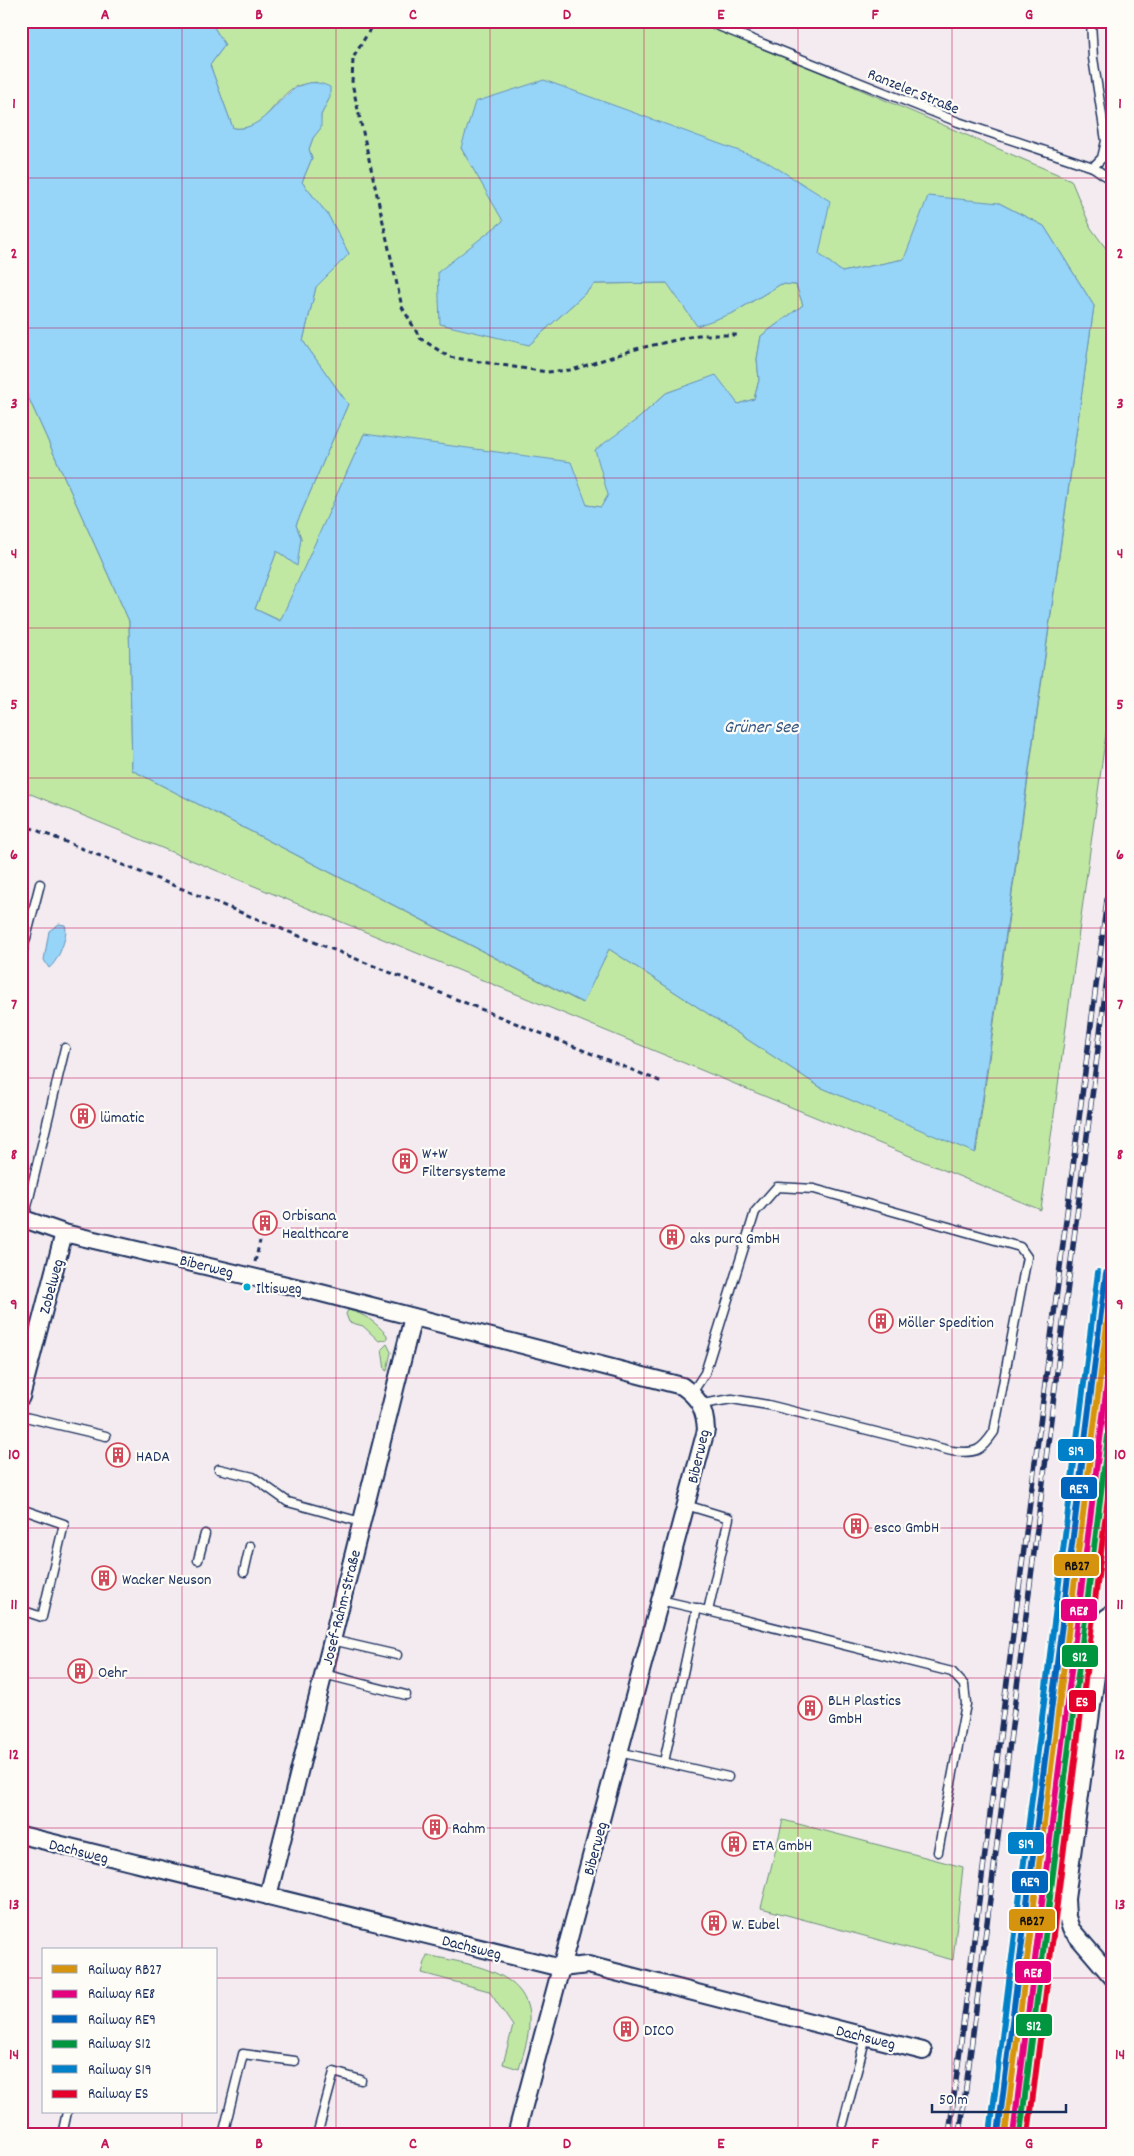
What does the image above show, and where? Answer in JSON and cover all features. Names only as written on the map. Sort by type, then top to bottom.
[{"type":"street","name":"Biberweg","points":[[22,1218],[64,1233],[184,1259],[682,1386],[697,1399],[706,1417],[706,1430],[516,2135]]},
{"type":"street","name":"Zobelweg","points":[[21,1397],[64,1233]]},
{"type":"street","name":"Josef-Rahm-Straße","points":[[268,1896],[414,1317]]},
{"type":"street","points":[[1113,1613],[1106,1618],[1102,1632],[1066,1899],[1066,1917],[1071,1929],[1113,1978]]},
{"type":"street","name":"Dachsweg","points":[[21,1835],[561,1968],[588,1965],[923,2051]]},
{"type":"lane","name":"Ranzeler Straße","points":[[706,21],[958,122],[1093,167],[1113,181]]},
{"type":"lane","points":[[1091,21],[1093,58],[1106,141],[1102,158],[1093,167]]},
{"type":"lane","points":[[21,957],[40,884]]},
{"type":"lane","points":[[22,1218],[65,1048]]},
{"type":"lane","points":[[777,1187],[814,1189],[1020,1247],[1028,1257],[994,1432],[983,1448],[969,1453],[952,1451],[768,1405],[737,1400],[697,1399],[755,1212],[777,1187]]},
{"type":"lane","points":[[21,1416],[106,1436]]},
{"type":"lane","points":[[219,1469],[252,1477],[288,1502],[362,1522]]},
{"type":"lane","points":[[686,1505],[729,1518],[708,1611]]},
{"type":"lane","points":[[21,1509],[64,1524],[42,1617],[21,1610]]},
{"type":"lane","points":[[198,1560],[205,1534]]},
{"type":"lane","points":[[244,1572],[250,1546]]},
{"type":"lane","points":[[660,1600],[952,1672],[964,1685],[966,1704],[938,1852]]},
{"type":"lane","points":[[664,1762],[697,1608]]},
{"type":"lane","points":[[332,1640],[397,1655]]},
{"type":"lane","points":[[323,1674],[406,1695]]},
{"type":"lane","points":[[619,1752],[728,1777]]},
{"type":"lane","points":[[843,2124],[866,2036]]},
{"type":"lane","points":[[223,2135],[243,2054],[295,2061]]},
{"type":"lane","points":[[317,2135],[334,2072],[360,2080]]},
{"type":"lane","points":[[62,2135],[67,2114]]},
{"type":"path","points":[[375,21],[353,58],[352,83],[402,308],[420,338],[449,357],[547,372],[572,370],[636,349],[698,335],[738,335]]},
{"type":"path","points":[[21,824],[662,1082]]},
{"type":"green space","points":[[210,21],[701,21],[1071,180],[1091,228],[1113,258],[1113,682],[1041,1210],[21,790],[21,381],[129,621],[132,770],[582,1003],[609,949],[820,1087],[976,1152],[1094,306],[1044,226],[999,203],[904,259],[842,272],[819,254],[461,148],[504,221],[439,272],[529,345],[595,284],[667,283],[733,313],[781,284],[796,285],[803,305],[761,336],[757,359],[759,380],[754,399],[738,404],[716,376],[666,393],[639,418],[609,495],[601,507],[587,505],[364,434],[281,621],[255,609],[277,551],[296,565],[301,538],[296,525],[348,404],[303,341],[316,287],[349,254],[328,215],[302,182],[312,158],[309,149],[313,138],[320,128],[321,115],[330,97],[316,82],[298,86],[285,94],[260,121],[252,126],[233,128],[210,65],[225,45]]},
{"type":"green space","points":[[348,1310],[365,1316],[374,1322],[387,1335],[387,1339],[379,1341],[363,1326],[349,1322],[346,1314]]},
{"type":"green space","points":[[387,1344],[391,1352],[387,1371],[385,1370],[382,1349]]},
{"type":"green space","points":[[783,1820],[963,1867],[953,1960],[761,1908]]},
{"type":"green space","points":[[427,1955],[477,1966],[493,1972],[508,1980],[520,1991],[527,2005],[529,2029],[519,2069],[503,2064],[513,2026],[489,1991],[422,1973]]},
{"type":"water","name":"Grüner See","points":[[22,21],[210,21],[225,45],[210,65],[233,128],[247,127],[259,121],[290,92],[302,85],[315,83],[330,87],[330,97],[321,115],[321,128],[313,138],[309,149],[312,158],[302,182],[328,215],[349,254],[316,287],[303,341],[348,404],[296,525],[301,538],[297,566],[277,551],[255,609],[280,621],[364,434],[571,462],[587,505],[601,507],[608,495],[595,450],[639,418],[666,393],[716,375],[738,404],[754,399],[759,380],[757,359],[761,336],[803,305],[796,285],[781,284],[733,313],[697,326],[667,283],[595,284],[529,345],[440,324],[438,272],[503,221],[461,148],[475,102],[544,80],[764,160],[830,201],[819,254],[842,272],[904,259],[928,196],[999,203],[1044,226],[1094,306],[975,1153],[820,1087],[609,949],[583,1003],[132,770],[129,621],[21,381]]},
{"type":"water","points":[[59,924],[65,925],[64,941],[56,960],[49,968],[44,960],[49,931]]},
{"type":"railway","points":[[949,2135],[1113,853]]},
{"type":"railway","points":[[960,2135],[1113,931]]},
{"type":"rail line","name":"S19","points":[[990,2133],[1098,1272]]},
{"type":"rail line","name":"RE9","points":[[998,2134],[1106,1273]]},
{"type":"rail line","name":"RB27","points":[[1005,2135],[1113,1276]]},
{"type":"rail line","name":"RE8","points":[[1013,2135],[1113,1336]]},
{"type":"rail line","name":"S12","points":[[1020,2135],[1113,1397]]},
{"type":"rail line","name":"ES","points":[[1028,2135],[1113,1457]]},
{"type":"place","name":"lümatic","points":[[83,1116]]},
{"type":"place","name":"W+W Filtersysteme","points":[[405,1161]]},
{"type":"place","name":"Orbisana Healthcare","points":[[265,1223]]},
{"type":"place","name":"aks pura GmbH","points":[[672,1237]]},
{"type":"place","name":"Iltisweg","points":[[247,1287]]},
{"type":"place","name":"Möller Spedition","points":[[881,1321]]},
{"type":"place","name":"HADA","points":[[118,1455]]},
{"type":"place","name":"esco GmbH","points":[[856,1526]]},
{"type":"place","name":"Wacker Neuson","points":[[104,1578]]},
{"type":"place","name":"Oehr","points":[[80,1671]]},
{"type":"place","name":"BLH Plastics GmbH","points":[[810,1708]]},
{"type":"place","name":"Rahm","points":[[435,1827]]},
{"type":"place","name":"ETA GmbH","points":[[734,1844]]},
{"type":"place","name":"W. Eubel","points":[[714,1923]]},
{"type":"place","name":"DICO","points":[[626,2029]]}]
